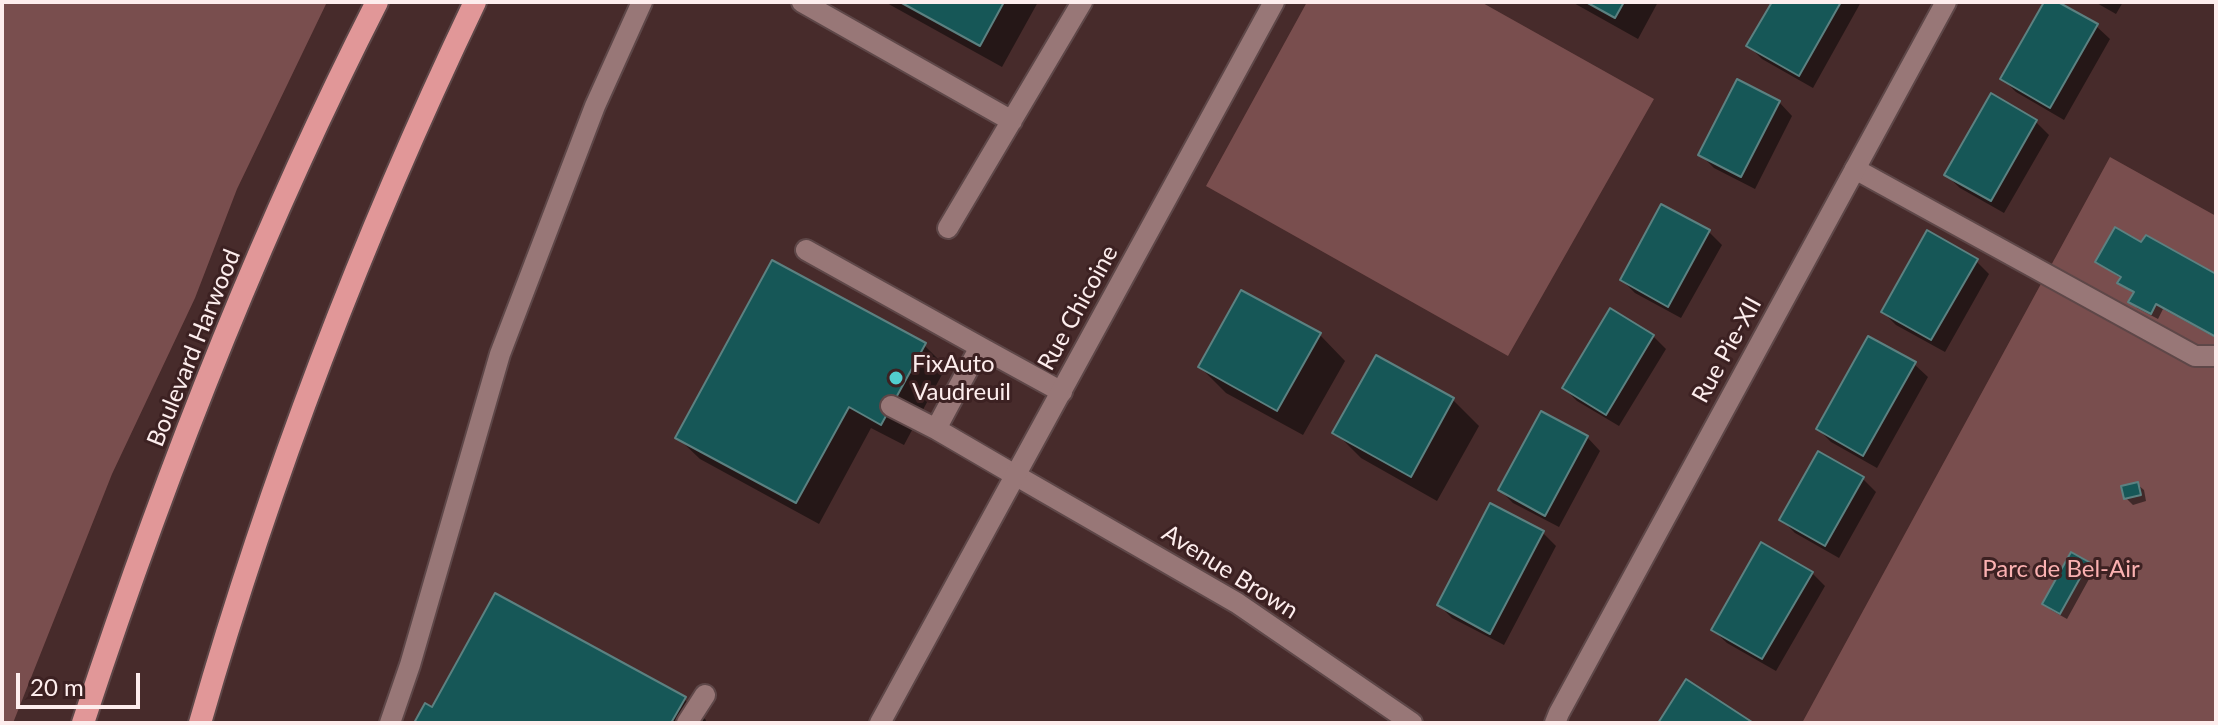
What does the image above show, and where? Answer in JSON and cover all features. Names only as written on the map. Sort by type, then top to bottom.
[{"type":"highway","name":"Boulevard Harwood","points":[[83,723],[135,567],[224,338],[315,131],[377,2]]},
{"type":"highway","points":[[200,723],[245,575],[312,388],[400,167],[475,2]]},
{"type":"street","points":[[390,723],[410,665],[500,354],[595,106],[642,2]]},
{"type":"street","points":[[802,2],[1012,121]]},
{"type":"street","points":[[948,228],[1082,2]]},
{"type":"street","name":"Rue Chicoine","points":[[880,723],[1274,2]]},
{"type":"street","name":"Rue Pie-XII","points":[[1555,723],[1946,2]]},
{"type":"street","points":[[1855,169],[2195,356],[2216,356]]},
{"type":"street","points":[[806,250],[1062,392]]},
{"type":"street","points":[[936,429],[980,347]]},
{"type":"street","name":"Avenue Brown","points":[[891,406],[1237,603],[1412,723]]},
{"type":"street","points":[[687,723],[705,695]]},
{"type":"green space","points":[[2,2],[327,2],[237,189],[195,298],[112,474],[13,723],[2,723]]},
{"type":"green space","points":[[1307,2],[1481,2],[1654,99],[1508,356],[1206,186]]},
{"type":"green space","name":"Parc de Bel-Air","points":[[2110,157],[2216,216],[2216,723],[1802,723]]},
{"type":"building","points":[[900,2],[1004,2],[980,46]]},
{"type":"building","points":[[1586,2],[1624,2],[1615,18]]},
{"type":"building","points":[[1772,2],[1841,2],[1799,76],[1746,46]]},
{"type":"building","points":[[2044,2],[2058,2],[2098,24],[2050,108],[2000,79]]},
{"type":"building","points":[[1737,79],[1780,101],[1741,177],[1698,155]]},
{"type":"building","points":[[1991,93],[2037,120],[1991,201],[1944,175]]},
{"type":"building","points":[[1661,204],[1710,230],[1668,307],[1620,280]]},
{"type":"building","points":[[2115,227],[2141,242],[2146,235],[2216,274],[2216,337],[2156,304],[2151,314],[2128,302],[2134,292],[2117,283],[2121,277],[2095,262]]},
{"type":"building","points":[[1927,230],[1978,259],[1931,340],[1881,312]]},
{"type":"building","points":[[772,260],[926,343],[881,425],[849,407],[796,503],[675,438]]},
{"type":"building","points":[[1241,290],[1321,333],[1277,411],[1198,367]]},
{"type":"building","points":[[1610,308],[1654,335],[1606,415],[1562,388]]},
{"type":"building","points":[[1868,336],[1916,362],[1863,456],[1816,429]]},
{"type":"building","points":[[1376,355],[1454,398],[1411,477],[1332,433]]},
{"type":"building","points":[[1541,411],[1588,436],[1545,516],[1498,490]]},
{"type":"building","points":[[1818,451],[1864,477],[1825,546],[1779,520]]},
{"type":"building","points":[[2138,482],[2141,495],[2124,499],[2121,486]]},
{"type":"building","points":[[1490,503],[1544,531],[1490,634],[1437,605]]},
{"type":"building","points":[[1761,542],[1813,572],[1762,659],[1711,630]]},
{"type":"building","points":[[2071,552],[2089,562],[2060,614],[2042,604]]},
{"type":"building","points":[[495,593],[686,697],[671,723],[414,723],[425,703],[432,707]]},
{"type":"building","points":[[1686,679],[1752,722],[1752,723],[1658,723]]},
{"type":"place","name":"FixAuto Vaudreuil","points":[[896,378]]}]
